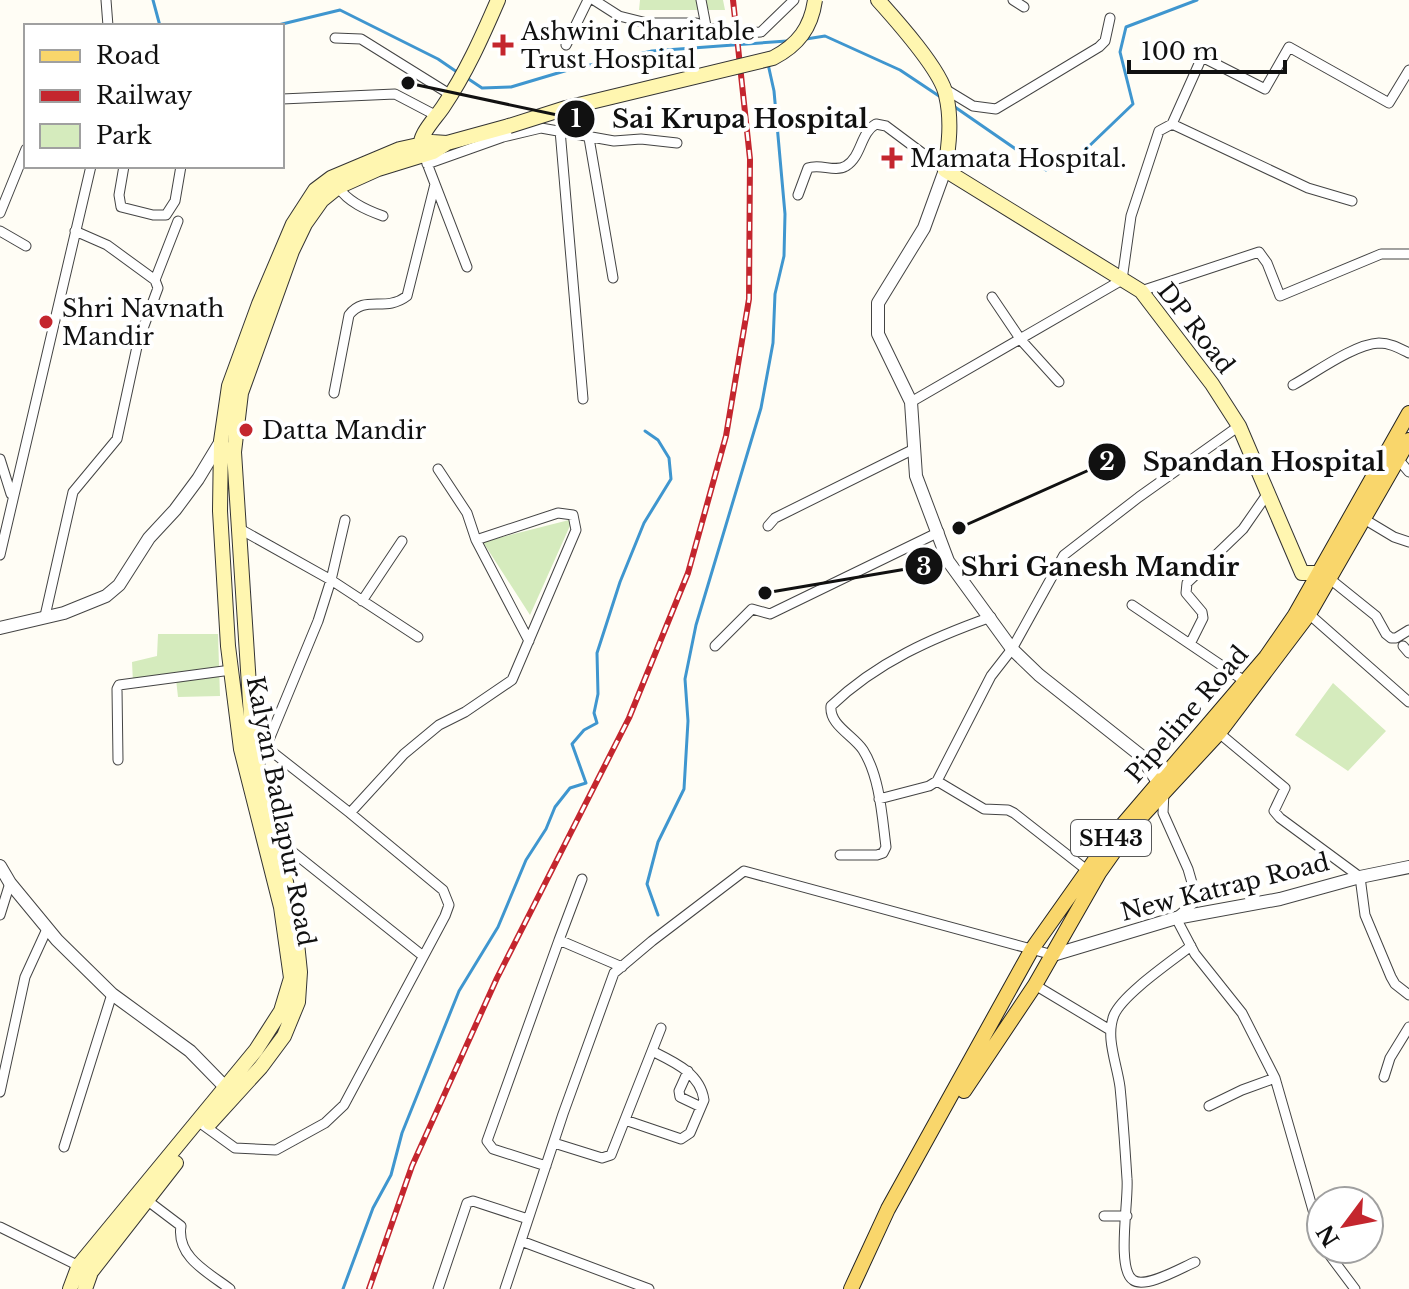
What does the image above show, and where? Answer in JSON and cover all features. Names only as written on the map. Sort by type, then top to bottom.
[{"type":"main road","points":[[423,155],[437,116],[473,58],[498,0]]},
{"type":"main road","points":[[70,1289],[202,1125],[230,1093],[261,1067],[284,1036],[298,1002],[300,972],[296,933],[261,800],[254,748],[234,452],[241,393],[292,251],[305,224],[322,200],[338,187],[378,169],[433,152],[447,143],[566,108],[773,58],[787,51],[804,34],[813,18],[815,0]]},
{"type":"main road","points":[[878,0],[910,36],[945,91],[950,129],[945,170]]},
{"type":"main road","name":"Kalyan Badlapur Road","points":[[254,748],[231,670],[220,511],[221,441],[229,386],[259,304],[302,208],[315,190],[331,178],[400,149],[423,155]]},
{"type":"main road","name":"DP Road","points":[[945,170],[1141,291],[1212,384],[1239,426],[1268,493],[1317,575]]},
{"type":"main road","name":"Pipeline Road","points":[[851,1289],[888,1209],[1032,949],[1088,871],[1246,682],[1295,615],[1409,413]]},
{"type":"main road","name":"Pipeline Road","points":[[858,1289],[888,1224],[956,1102],[1035,985],[1099,873],[1161,786],[1219,733],[1309,614],[1317,575],[1364,519],[1409,440]]},
{"type":"main road","points":[[1306,593],[1309,614]]},
{"type":"main road","points":[[85,1268],[85,1289]]},
{"type":"street","points":[[106,0],[108,24]]},
{"type":"street","points":[[566,45],[591,0],[619,16],[647,23],[696,23],[727,34],[761,32],[794,0]]},
{"type":"street","points":[[701,0],[706,26]]},
{"type":"street","points":[[1013,0],[1024,7]]},
{"type":"street","points":[[945,91],[973,106],[996,109],[1099,47],[1105,41],[1110,18]]},
{"type":"street","points":[[335,38],[361,39],[453,92]]},
{"type":"street","points":[[911,402],[1122,280],[1131,216],[1159,131],[1172,124],[1202,57],[1265,89],[1289,47],[1389,103],[1409,70]]},
{"type":"street","points":[[284,99],[395,94],[437,116]]},
{"type":"street","points":[[798,195],[808,168],[814,165],[839,168],[846,165],[853,160],[867,130],[876,124],[886,126],[945,170],[924,228],[878,303],[878,334],[911,402],[916,476],[948,561],[1012,649],[1039,675],[1140,755],[1161,786],[1163,813],[1188,869],[1197,900],[1176,918],[1195,954],[1242,1013],[1275,1078],[1306,1185]]},
{"type":"street","points":[[1172,124],[1308,188],[1352,201]]},
{"type":"street","points":[[467,267],[423,155],[541,128],[589,138],[677,143]]},
{"type":"street","points":[[560,130],[583,399]]},
{"type":"street","points":[[589,138],[613,278]]},
{"type":"street","points":[[0,213],[24,154]]},
{"type":"street","points":[[0,555],[91,168]]},
{"type":"street","points":[[124,168],[119,195],[121,207],[153,215],[166,215],[172,208],[181,168]]},
{"type":"street","points":[[334,393],[349,315],[359,305],[394,305],[407,296],[435,184]]},
{"type":"street","points":[[338,187],[346,197],[364,209],[383,216]]},
{"type":"street","points":[[155,280],[178,221]]},
{"type":"street","points":[[0,231],[26,246]]},
{"type":"street","points":[[45,616],[73,492],[117,439],[138,342],[158,288],[155,280],[107,245],[75,231]]},
{"type":"street","points":[[1141,291],[1259,252],[1267,263],[1280,296],[1381,254],[1409,254]]},
{"type":"street","points":[[992,297],[1021,340],[1059,382]]},
{"type":"street","points":[[1293,385],[1359,348],[1377,343],[1391,344],[1409,353]]},
{"type":"street","points":[[879,799],[929,786],[937,781],[991,676],[1012,649],[1064,555],[1239,426]]},
{"type":"street","points":[[0,628],[87,605],[106,596],[119,585],[149,538],[198,479],[221,441],[236,429]]},
{"type":"street","points":[[768,526],[775,518],[914,449]]},
{"type":"street","points":[[0,459],[12,497]]},
{"type":"street","points":[[1398,459],[1409,472]]},
{"type":"street","points":[[438,469],[467,513],[476,540],[529,641]]},
{"type":"street","points":[[1190,644],[1203,618],[1202,612],[1186,593],[1187,583],[1243,529],[1268,493]]},
{"type":"street","points":[[350,813],[404,754],[439,725],[465,712],[512,680],[576,530],[573,515],[558,513],[476,540]]},
{"type":"street","points":[[1364,519],[1409,542]]},
{"type":"street","points":[[202,1125],[235,1148],[276,1150],[335,1115],[344,1105],[449,905],[443,890],[350,813],[254,748],[318,621],[345,520]]},
{"type":"street","points":[[240,529],[331,580],[418,637]]},
{"type":"street","points":[[715,646],[752,609],[770,614],[939,532]]},
{"type":"street","points":[[362,601],[402,541]]},
{"type":"street","points":[[1317,575],[1376,616],[1391,638],[1409,630]]},
{"type":"street","points":[[1132,605],[1246,682]]},
{"type":"street","points":[[1309,614],[1409,702]]},
{"type":"street","points":[[840,855],[877,855],[883,853],[886,847],[879,799],[868,759],[861,747],[832,717],[831,706],[849,688],[893,658],[935,637],[991,617]]},
{"type":"street","points":[[118,760],[119,685],[231,670]]},
{"type":"street","points":[[1219,733],[1285,788],[1274,811],[1280,818],[1360,877],[1365,915],[1391,977],[1409,995]]},
{"type":"street","points":[[937,781],[984,809],[1014,813],[1088,871]]},
{"type":"street","points":[[271,841],[423,956]]},
{"type":"street","points":[[0,866],[47,929],[112,994],[190,1051],[230,1093]]},
{"type":"street","name":"New Katrap Road","points":[[1053,955],[1176,918],[1280,899],[1409,867]]},
{"type":"street","points":[[505,1289],[614,973],[744,871],[1053,955]]},
{"type":"street","points":[[546,1166],[493,1149],[487,1141],[582,879]]},
{"type":"street","points":[[0,915],[10,883]]},
{"type":"street","points":[[0,1092],[5,1040],[25,977],[47,929]]},
{"type":"street","points":[[559,940],[622,967]]},
{"type":"street","points":[[1191,946],[1125,1000],[1115,1013],[1110,1030],[1120,1088],[1128,1192],[1124,1255],[1127,1274],[1133,1281],[1146,1284],[1195,1262]]},
{"type":"street","points":[[1035,985],[1110,1030]]},
{"type":"street","points":[[64,1147],[112,994]]},
{"type":"street","points":[[1384,1077],[1390,1058],[1409,1027]]},
{"type":"street","points":[[554,1143],[602,1158],[608,1157],[661,1028]]},
{"type":"street","points":[[625,1120],[681,1139],[690,1133],[705,1097],[688,1071],[652,1051]]},
{"type":"street","points":[[688,1071],[679,1091],[680,1097],[701,1107]]},
{"type":"street","points":[[1209,1106],[1275,1078]]},
{"type":"street","points":[[143,1197],[181,1226],[179,1238],[185,1252],[224,1287]]},
{"type":"street","points":[[438,1289],[467,1203],[473,1201],[528,1219]]},
{"type":"street","points":[[1104,1216],[1127,1216]]},
{"type":"street","points":[[0,1227],[85,1268]]},
{"type":"street","points":[[521,1241],[649,1289]]},
{"type":"street","points":[[1337,1265],[1355,1289]]},
{"type":"green space","points":[[640,0],[723,0],[725,10],[639,10]]},
{"type":"green space","points":[[573,519],[530,615],[483,542]]},
{"type":"green space","points":[[158,634],[218,634],[220,696],[178,697],[176,679],[133,683],[132,662],[157,656]]},
{"type":"green space","points":[[1333,683],[1386,731],[1348,771],[1295,735]]},
{"type":"waterway","points":[[153,0],[159,24]]},
{"type":"waterway","points":[[952,105],[1046,170],[1084,151],[1133,104],[1120,52],[1126,27],[1197,0]]},
{"type":"waterway","points":[[282,24],[340,10],[438,59],[457,72]]},
{"type":"waterway","points":[[806,39],[825,36],[900,70],[939,96]]},
{"type":"waterway","points":[[467,78],[482,88],[511,87],[652,51],[787,41]]},
{"type":"waterway","points":[[658,915],[647,884],[658,842],[684,789],[688,721],[685,679],[696,625],[761,408],[773,343],[775,294],[784,256],[785,214],[774,91],[768,64]]},
{"type":"waterway","points":[[343,1289],[373,1208],[391,1175],[402,1133],[459,991],[498,927],[526,860],[546,829],[555,807],[570,788],[586,783],[572,744],[584,730],[597,723],[594,713],[598,694],[597,653],[620,582],[644,523],[671,479],[669,458],[658,440],[645,431]]},
{"type":"railway","points":[[369,1289],[412,1166],[497,978],[629,718],[688,573],[726,436],[749,299],[750,159],[733,0]]},
{"type":"place","name":"Ashwini Charitable Trust Hospital","points":[[503,45]]},
{"type":"place","name":"Sai Krupa Hospital","points":[[408,83]]},
{"type":"place","name":"Mamata Hospital.","points":[[892,158]]},
{"type":"place","name":"Shri Navnath Mandir","points":[[46,322]]},
{"type":"place","name":"Datta Mandir","points":[[246,430]]},
{"type":"place","name":"Spandan Hospital","points":[[959,528]]},
{"type":"place","name":"Shri Ganesh Mandir","points":[[765,593]]}]
